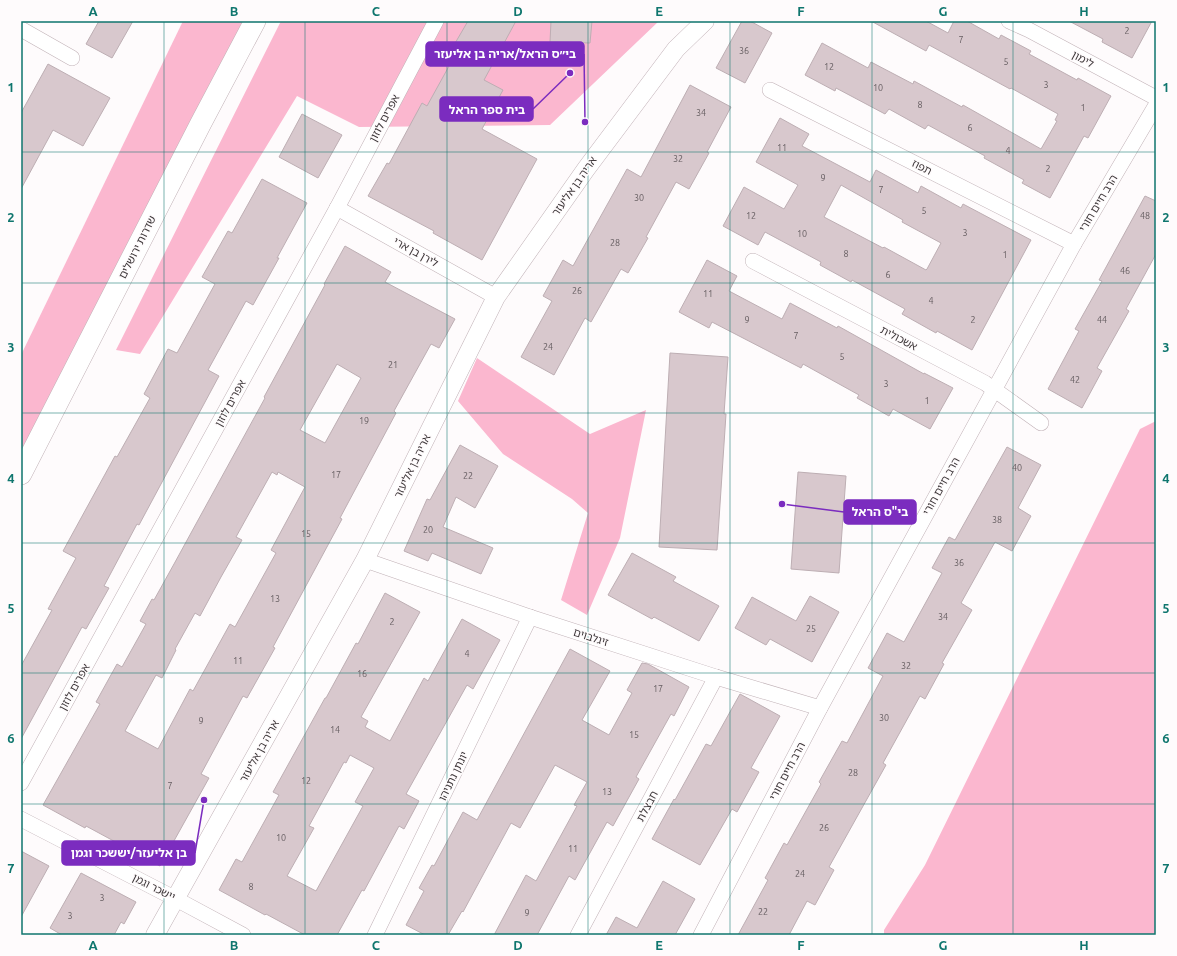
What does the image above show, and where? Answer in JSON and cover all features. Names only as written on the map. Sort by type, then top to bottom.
[{"type":"main road","name":"שדרות ירושלים","points":[[21,474],[255,21]]},
{"type":"street","name":"אפרים לוזון","points":[[21,783],[337,208],[436,21]]},
{"type":"street","name":"אריה בן אליעזר","points":[[155,935],[365,560],[496,297],[586,169],[676,48],[705,21]]},
{"type":"street","name":"לימון","points":[[1009,21],[1032,25],[1156,98]]},
{"type":"street","points":[[21,29],[72,58]]},
{"type":"street","name":"תפוז","points":[[770,90],[1074,244]]},
{"type":"street","name":"הרב חיים חורי","points":[[701,935],[820,708],[1074,244],[1156,105]]},
{"type":"street","name":"לירן בן ארי","points":[[337,208],[496,297]]},
{"type":"street","name":"אשכולית","points":[[753,260],[985,383],[1041,423]]},
{"type":"street","name":"זיגלבוים","points":[[365,560],[530,617],[716,677],[820,708]]},
{"type":"street","name":"יונתן נתניהו","points":[[375,935],[530,617]]},
{"type":"street","name":"חבצלת","points":[[578,935],[716,677]]},
{"type":"street","name":"יישכר וגמן","points":[[21,819],[243,935]]},
{"type":"shaded area","points":[[183,21],[243,21],[21,472],[21,355]]},
{"type":"shaded area","points":[[281,21],[659,21],[550,125],[359,127],[297,96],[140,354],[116,350]]},
{"type":"shaded area","points":[[477,358],[590,434],[646,410],[620,538],[587,615],[561,600],[588,513],[572,499],[503,454],[458,401]]},
{"type":"shaded area","points":[[1156,421],[1156,935],[884,935],[884,930],[925,865],[1140,429]]},
{"type":"building","points":[[99,21],[133,21],[112,58],[86,44]]},
{"type":"building","points":[[468,21],[516,21],[484,80],[503,90],[482,129],[537,159],[482,260],[433,233],[434,231],[368,196],[387,163],[389,164],[422,103],[427,106],[459,48],[454,45]]},
{"type":"building","points":[[551,21],[592,21],[590,43],[550,42]]},
{"type":"building","points":[[742,21],[750,21],[772,33],[745,83],[716,68]]},
{"type":"building","points":[[871,21],[926,21],[948,33],[954,21],[967,21],[999,39],[1001,35],[1031,51],[1029,54],[1077,80],[1078,78],[1111,96],[1088,138],[1084,136],[1050,198],[1022,183],[1024,180],[984,158],[985,156],[928,125],[925,129],[889,109],[885,114],[836,88],[835,91],[805,75],[822,43],[868,68],[871,62],[913,84],[914,81],[962,107],[963,105],[1041,149],[1057,121],[1055,120],[1058,114],[929,45],[926,51]]},
{"type":"building","points":[[1069,21],[1152,21],[1132,58],[1102,42],[1103,39]]},
{"type":"building","points":[[48,64],[110,98],[83,146],[53,130],[21,189],[21,113]]},
{"type":"building","points":[[690,85],[731,107],[707,152],[709,153],[689,189],[676,182],[646,237],[648,238],[628,273],[621,269],[591,322],[585,318],[554,375],[521,357],[552,301],[543,296],[563,260],[573,266],[627,169],[641,177]]},
{"type":"building","points":[[302,114],[342,135],[318,178],[279,157]]},
{"type":"building","points":[[780,118],[809,134],[802,146],[870,182],[876,170],[918,193],[921,186],[961,208],[963,204],[1031,240],[972,350],[937,331],[936,333],[902,314],[905,309],[852,280],[851,282],[820,265],[821,262],[765,232],[758,245],[723,226],[744,187],[784,209],[798,185],[756,162]],"holes":[[[841,185],[903,220],[902,222],[941,243],[926,270],[824,217]]]},
{"type":"building","points":[[262,179],[307,203],[253,305],[246,301],[208,370],[219,376],[139,525],[137,524],[104,586],[109,588],[86,629],[82,627],[21,739],[21,666],[52,610],[48,609],[76,558],[63,551],[115,456],[117,457],[150,398],[144,394],[168,349],[177,353],[215,284],[202,277],[228,231],[232,233]]},
{"type":"building","points":[[1145,196],[1156,201],[1156,254],[1126,309],[1129,311],[1097,368],[1102,371],[1082,408],[1048,389],[1079,331],[1075,329],[1102,281],[1099,280]]},
{"type":"building","points":[[345,246],[391,272],[385,282],[455,319],[439,348],[431,344],[394,411],[396,413],[340,518],[342,519],[273,647],[275,648],[247,698],[243,696],[201,774],[209,778],[160,866],[86,826],[85,828],[43,805],[100,704],[96,702],[117,664],[122,667],[146,624],[140,621],[152,599],[154,600],[265,398],[264,397],[325,285],[324,284]],"holes":[[[337,364],[361,378],[325,443],[300,430]],[[272,472],[277,475],[278,472],[305,487],[271,550],[276,553],[235,627],[230,624],[193,691],[190,689],[158,749],[125,731],[156,675],[162,678],[176,650],[175,649],[195,613],[200,616],[242,540],[236,537]]]},
{"type":"building","points":[[707,260],[737,276],[729,291],[782,319],[790,303],[837,328],[838,326],[924,374],[953,388],[930,429],[893,409],[889,416],[857,398],[859,395],[803,364],[801,368],[712,322],[709,328],[679,312]]},
{"type":"building","points":[[670,353],[728,357],[724,414],[726,414],[717,550],[659,547]]},
{"type":"building","points":[[460,445],[498,466],[475,508],[456,497],[443,527],[493,548],[481,574],[432,553],[428,561],[404,551],[427,499],[430,500]]},
{"type":"building","points":[[1007,447],[1041,465],[1018,508],[1031,516],[1012,551],[995,542],[961,603],[972,610],[942,663],[944,664],[925,699],[920,696],[883,763],[886,765],[829,867],[834,870],[815,905],[807,901],[789,935],[738,935],[768,880],[765,878],[784,843],[787,845],[821,784],[819,782],[842,741],[847,743],[883,676],[868,668],[887,633],[904,642],[942,573],[932,568],[949,537],[955,540]]},
{"type":"building","points":[[798,472],[846,476],[839,573],[791,569]]},
{"type":"building","points":[[632,553],[676,577],[673,581],[719,606],[699,641],[654,617],[652,619],[608,595]]},
{"type":"building","points":[[385,593],[420,612],[361,717],[368,721],[365,727],[390,741],[424,678],[428,681],[462,619],[500,640],[473,689],[467,685],[406,794],[419,801],[404,829],[399,826],[364,891],[362,890],[337,935],[305,935],[219,890],[236,859],[242,862],[279,795],[273,792],[356,643],[358,644]],"holes":[[[350,755],[374,768],[355,802],[363,806],[316,891],[287,876],[314,828],[309,826],[344,762],[346,763]]]},
{"type":"building","points":[[810,596],[839,612],[812,662],[770,639],[766,645],[735,628],[752,597],[796,621]]},
{"type":"building","points":[[570,649],[610,671],[582,720],[609,735],[632,693],[627,690],[642,663],[648,664],[689,687],[674,716],[671,714],[636,777],[639,779],[613,826],[607,822],[575,880],[569,876],[537,935],[494,935],[526,875],[536,881],[577,806],[574,805],[587,782],[555,765],[520,828],[511,823],[463,912],[462,911],[448,935],[425,935],[406,925],[424,891],[419,888],[432,865],[434,866],[463,812],[477,820]]},
{"type":"building","points":[[740,694],[780,716],[751,768],[759,772],[737,812],[732,809],[700,865],[652,839],[706,744],[711,746]]},
{"type":"building","points":[[21,851],[49,866],[21,917]]},
{"type":"building","points":[[81,873],[136,902],[124,924],[121,922],[114,935],[62,935],[50,928]]},
{"type":"building","points":[[663,881],[695,899],[675,935],[606,935],[616,917],[637,928]]},
{"type":"place","name":"בית ספר הראל","points":[[570,73]]},
{"type":"place","name":"בי״ס הראל/אריה בן אליעזר","points":[[585,122]]},
{"type":"place","name":"בי\"ס הראל","points":[[782,504]]},
{"type":"place","name":"בן אליעזר/יששכר וגמן","points":[[204,800]]}]
